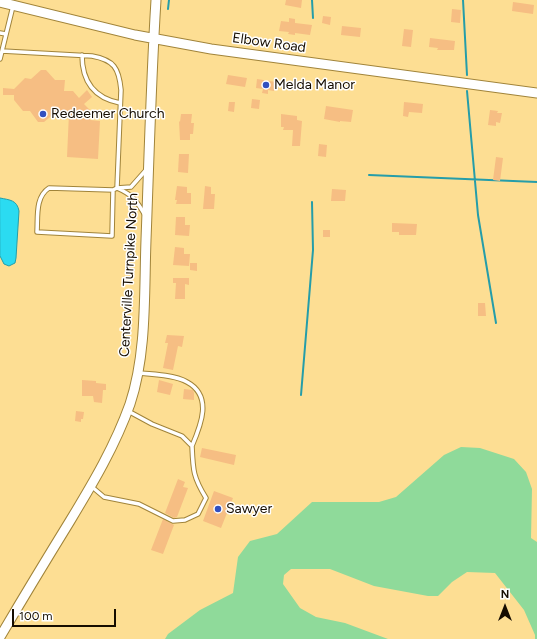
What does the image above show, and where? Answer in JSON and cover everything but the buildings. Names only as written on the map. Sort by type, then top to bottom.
[{"type":"main road","name":"Centerville Turnpike North","points":[[0,637],[111,450],[121,428],[137,373],[142,332],[156,0]]},
{"type":"main road","name":"Elbow Road","points":[[0,2],[154,39],[241,53],[537,92]]},
{"type":"lane","points":[[0,59],[13,5]]},
{"type":"lane","points":[[0,33],[6,34]]},
{"type":"lane","points":[[2,51],[82,55],[103,58],[112,65],[120,75],[120,103],[115,189],[112,236],[37,232],[39,202],[43,192],[49,188],[115,189],[131,187],[148,168]]},
{"type":"lane","points":[[82,55],[84,74],[89,84],[98,94],[108,101],[120,103]]},
{"type":"lane","points":[[115,189],[131,195],[147,218]]},
{"type":"lane","points":[[91,486],[104,497],[139,504],[173,521],[185,520],[198,514],[206,498],[198,485],[192,470],[192,446],[198,433],[204,412],[200,395],[194,387],[180,379],[137,373]]},
{"type":"lane","points":[[127,410],[152,424],[182,436],[192,446]]},
{"type":"green space","points":[[461,447],[480,448],[514,459],[526,472],[532,489],[531,538],[537,542],[537,639],[535,639],[535,635],[524,610],[495,573],[467,572],[452,582],[438,596],[428,596],[374,586],[330,569],[291,569],[284,575],[283,584],[300,608],[316,617],[345,623],[388,639],[165,639],[168,634],[200,610],[233,593],[238,557],[250,541],[277,534],[312,502],[379,502],[396,497],[444,455]]},
{"type":"water","points":[[0,198],[10,200],[15,203],[19,211],[16,258],[15,263],[9,266],[4,264],[0,256]]},
{"type":"waterway","points":[[168,9],[169,0]]},
{"type":"waterway","points":[[312,0],[313,18]]},
{"type":"waterway","points":[[463,0],[467,75]]},
{"type":"waterway","points":[[467,91],[478,215],[496,323]]},
{"type":"waterway","points":[[369,175],[537,182]]},
{"type":"waterway","points":[[301,395],[313,250],[312,202]]},
{"type":"place","name":"Melda Manor","points":[[266,85]]},
{"type":"place","name":"Redeemer Church","points":[[43,114]]},
{"type":"place","name":"Sawyer","points":[[218,509]]}]
